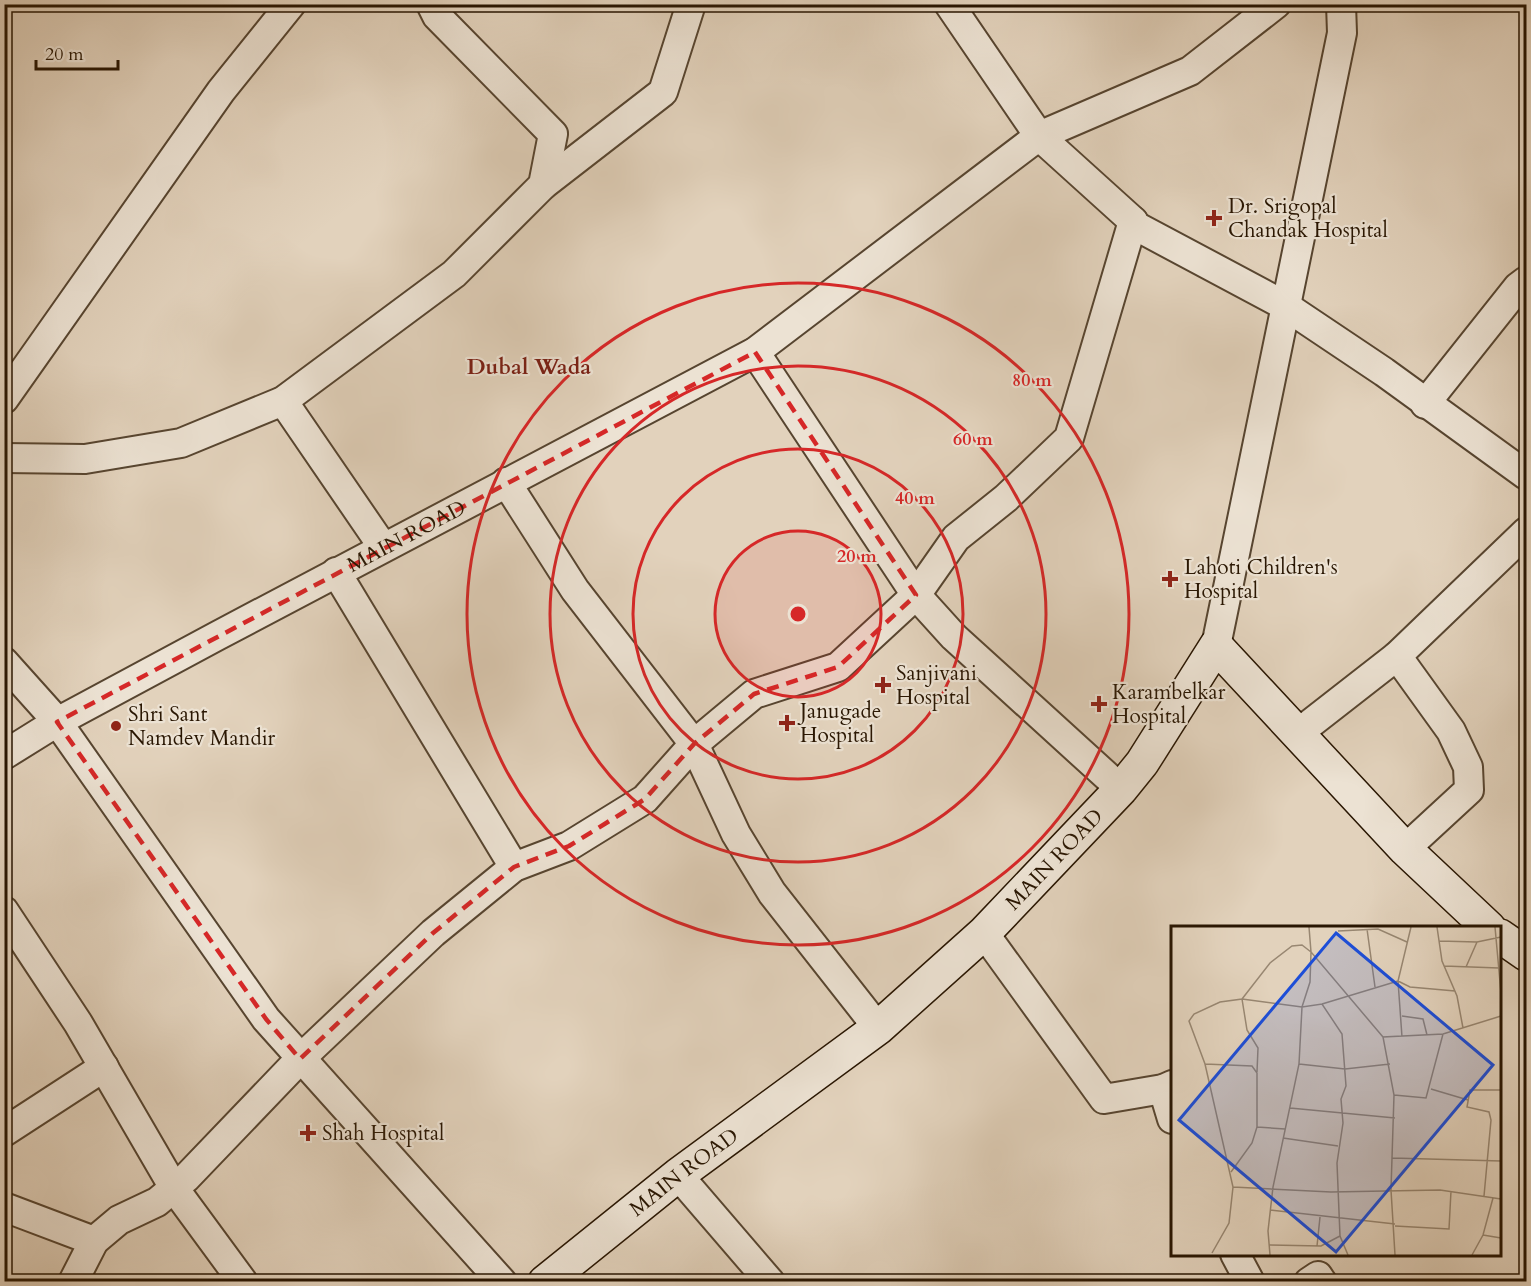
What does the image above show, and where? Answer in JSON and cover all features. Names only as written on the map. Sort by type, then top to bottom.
[{"type":"main road","points":[[1216,646],[1480,926]]},
{"type":"main road","name":"MAIN ROAD","points":[[545,1281],[678,1175],[878,1028],[984,933],[1121,789],[1142,763],[1216,646]]},
{"type":"main road","points":[[1501,939],[1527,954]]},
{"type":"street","points":[[4,399],[221,91],[291,4]]},
{"type":"street","points":[[431,4],[437,16],[553,134],[543,185]]},
{"type":"street","points":[[4,458],[86,459],[182,443],[283,401],[454,274],[543,185],[663,92],[691,4]]},
{"type":"street","points":[[949,4],[1040,136],[1133,221],[1134,225],[1284,305],[1384,372],[1425,405],[1527,475]]},
{"type":"street","name":"MAIN ROAD","points":[[4,755],[57,722],[336,572],[755,352],[1040,136],[1190,71],[1276,4]]},
{"type":"street","points":[[1216,646],[1284,305],[1342,33],[1341,4]]},
{"type":"street","points":[[73,1281],[94,1241],[119,1220],[157,1202],[174,1188],[300,1059],[433,933],[514,867],[569,846],[645,799],[694,744],[754,694],[838,667],[916,595],[956,538],[1006,498],[1069,438],[1133,221]]},
{"type":"street","points":[[1425,405],[1518,287],[1527,281]]},
{"type":"street","points":[[755,352],[916,595],[954,637],[1121,789]]},
{"type":"street","points":[[283,401],[383,547]]},
{"type":"street","points":[[506,482],[575,590],[694,744],[736,834],[772,893],[878,1028]]},
{"type":"street","points":[[1297,734],[1397,656],[1527,532]]},
{"type":"street","points":[[336,572],[514,867]]},
{"type":"street","points":[[1397,656],[1451,731],[1468,767],[1469,790],[1405,849]]},
{"type":"street","points":[[4,662],[57,722],[266,1019],[502,1281]]},
{"type":"street","points":[[4,910],[104,1067],[174,1188],[243,1281]]},
{"type":"street","points":[[984,933],[1104,1099],[1168,1087],[1171,1106]]},
{"type":"street","points":[[4,1132],[104,1067]]},
{"type":"street","points":[[678,1175],[770,1281]]},
{"type":"street","points":[[4,1207],[94,1241]]},
{"type":"street","points":[[1236,1256],[1250,1281]]},
{"type":"street","points":[[1309,1281],[1318,1276],[1322,1281]]},
{"type":"highlighted area","points":[[755,352],[916,595],[838,667],[754,694],[694,744],[645,799],[569,846],[514,867],[433,933],[300,1059],[266,1019],[57,722]]},
{"type":"place","name":"Dr. Srigopal Chandak Hospital","points":[[1214,218]]},
{"type":"place","name":"Lahoti Children's Hospital","points":[[1170,579]]},
{"type":"place","name":"Sanjivani Hospital","points":[[883,685]]},
{"type":"place","name":"Karambelkar Hospital","points":[[1099,704]]},
{"type":"place","name":"Janugade Hospital","points":[[787,723]]},
{"type":"place","name":"Shri Sant Namdev Mandir","points":[[116,726]]},
{"type":"place","name":"Shah Hospital","points":[[308,1133]]},
{"type":"district","name":"Dubal Wada","points":[[529,367]]}]
